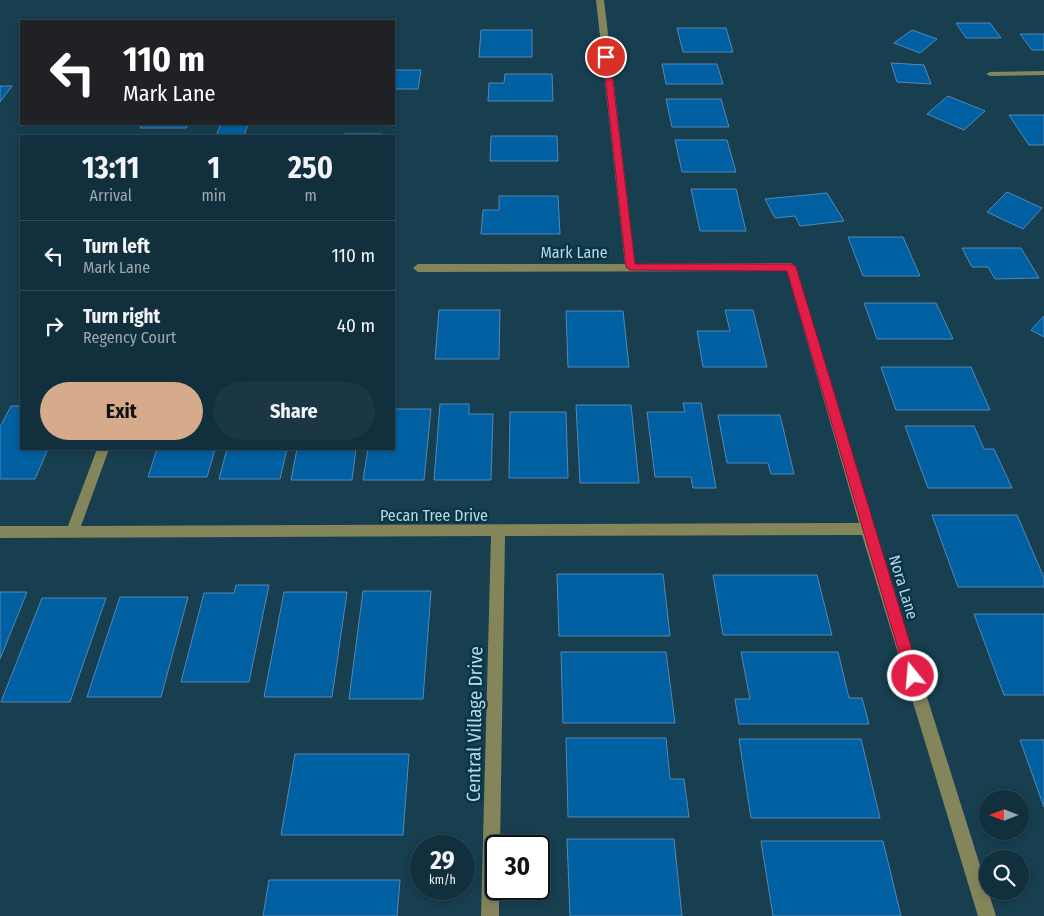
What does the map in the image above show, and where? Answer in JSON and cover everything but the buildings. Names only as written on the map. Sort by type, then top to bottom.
[{"type":"street","points":[[600,0],[630,267]]},
{"type":"street","points":[[990,74],[1044,74]]},
{"type":"street","name":"Mark Lane","points":[[418,268],[791,267]]},
{"type":"street","name":"Nora Lane","points":[[791,267],[868,529],[987,916]]},
{"type":"street","points":[[72,533],[103,450]]},
{"type":"street","name":"Pecan Tree Drive","points":[[0,532],[498,532],[868,529]]},
{"type":"street","name":"Central Village Drive","points":[[490,916],[498,532]]},
{"type":"route","points":[[606,57],[630,267],[791,267],[913,676]]}]
